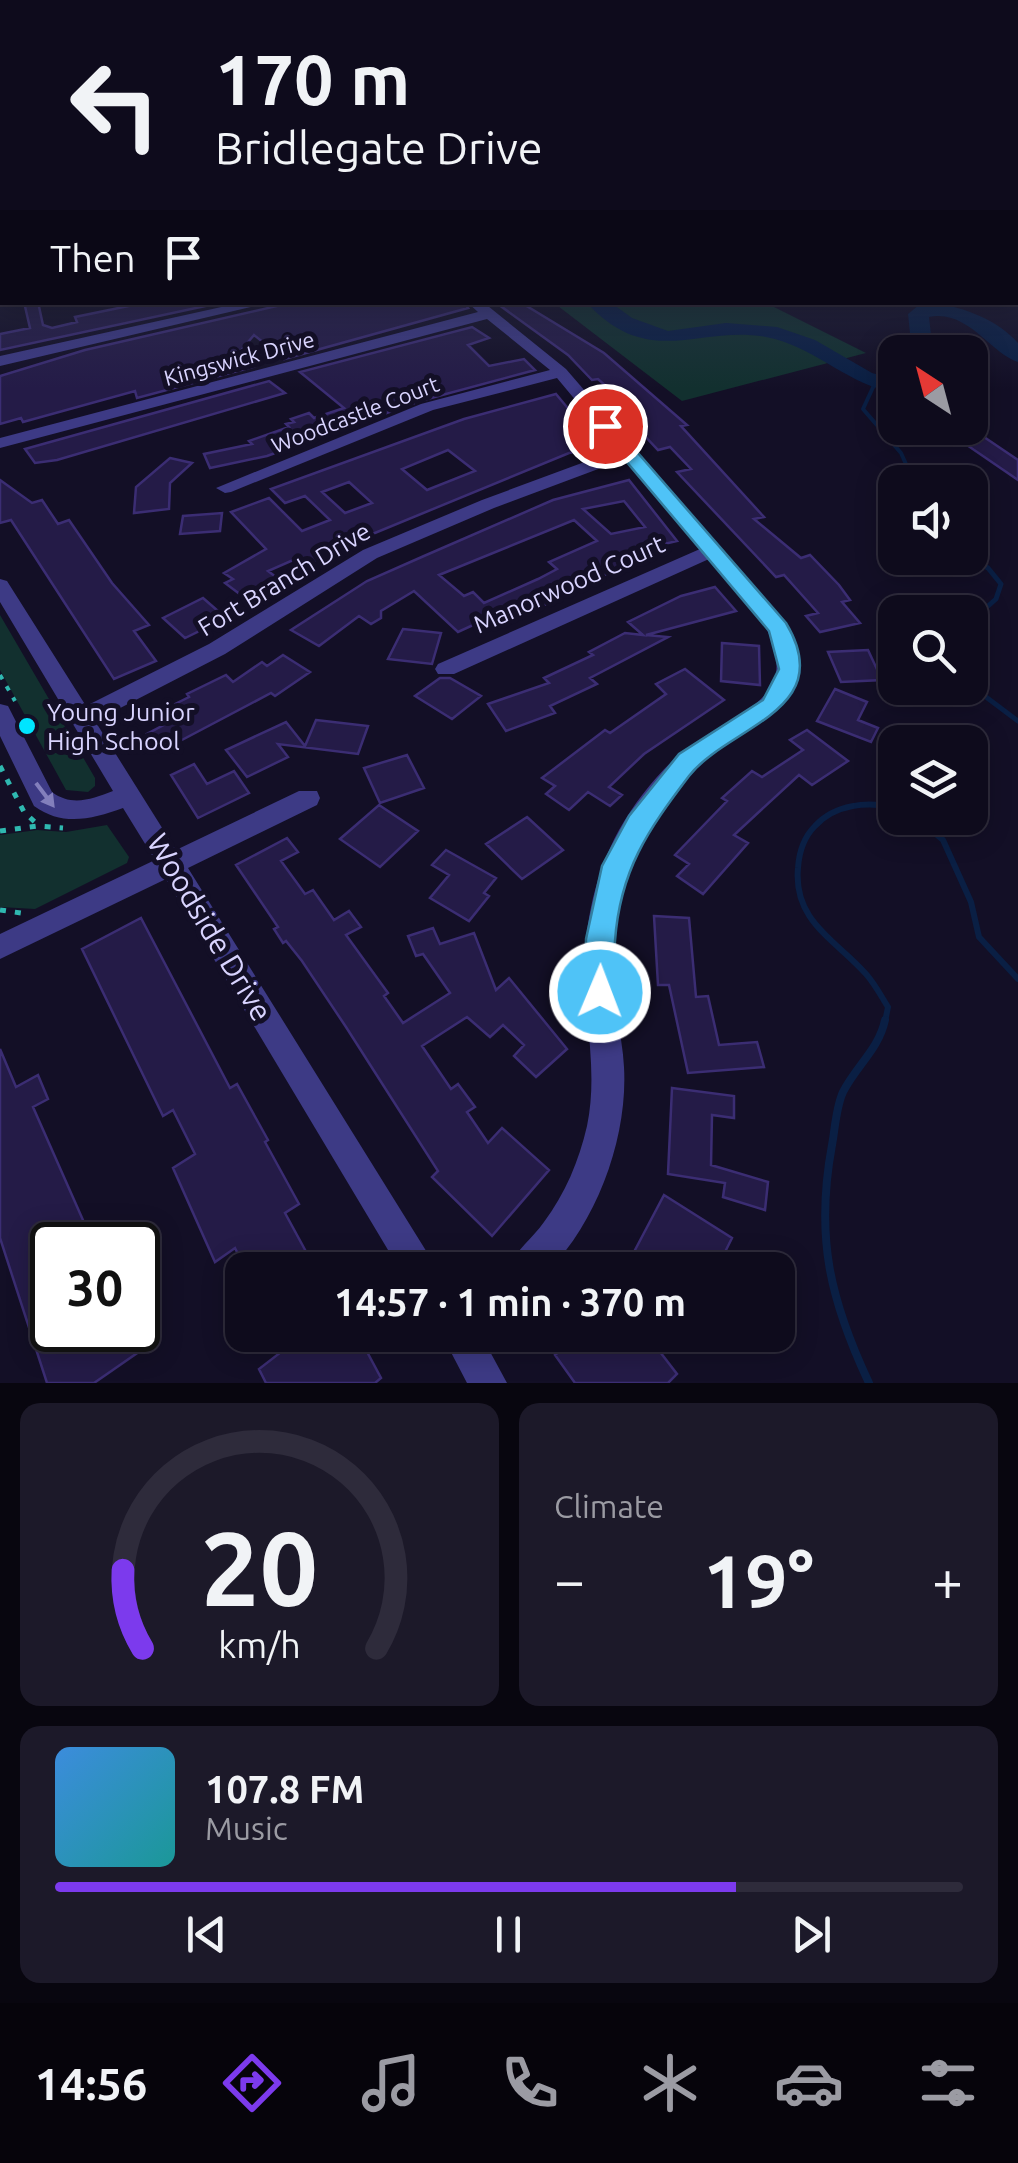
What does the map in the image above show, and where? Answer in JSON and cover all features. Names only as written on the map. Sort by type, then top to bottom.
[{"type":"street","points":[[0,361],[252,305]]},
{"type":"street","points":[[481,308],[561,372],[714,550],[778,628],[786,644],[790,669],[772,705],[688,760],[638,824],[616,866],[600,939],[600,992],[610,1077],[598,1149],[574,1207],[539,1252]]},
{"type":"street","name":"Kingswick Drive","points":[[0,444],[481,308]]},
{"type":"street","name":"Woodcastle Court","points":[[225,488],[427,407],[561,372]]},
{"type":"street","name":"Fort Branch Drive","points":[[83,717],[216,649],[370,554],[628,452]]},
{"type":"street","name":"Manorwood Court","points":[[446,668],[714,550]]},
{"type":"street","name":"Woodside Drive","points":[[1,589],[409,1252]]},
{"type":"street","points":[[9,710],[43,799],[52,807],[82,810],[130,795]]},
{"type":"street","points":[[0,947],[308,798]]},
{"type":"street","points":[[470,1352],[488,1383]]},
{"type":"path","points":[[0,675],[9,710]]},
{"type":"path","points":[[0,766],[24,812],[41,827]]},
{"type":"path","points":[[0,910],[33,914]]},
{"type":"green space","points":[[557,305],[770,305],[866,353],[682,401]]},
{"type":"green space","points":[[0,615],[95,778],[95,786],[88,792],[66,790],[0,670]]},
{"type":"green space","points":[[107,825],[129,857],[127,863],[35,909],[0,907],[0,835],[37,830],[66,832]]},
{"type":"building","points":[[25,305],[39,305],[43,325],[52,328],[77,322],[75,317],[133,305],[210,305],[0,350],[0,334],[30,328]]},
{"type":"building","points":[[281,305],[468,308],[284,359],[254,335],[238,354],[253,367],[137,398],[135,391],[23,422],[21,418],[0,424],[0,376],[85,350]]},
{"type":"building","points":[[499,305],[525,305],[604,353],[687,425],[681,426],[764,517],[754,519],[801,558],[810,555],[839,585],[850,600],[842,602],[860,623],[820,632],[806,616],[818,613],[793,585],[784,575],[776,577],[677,472],[691,469],[670,447],[658,450],[628,418],[639,415],[598,379],[592,380],[568,355]]},
{"type":"building","points":[[472,327],[489,338],[468,345],[489,366],[524,359],[535,370],[420,401],[267,456],[210,468],[204,454],[252,444],[249,441],[289,427],[286,424],[294,422],[291,419],[309,413],[314,418],[344,408],[300,372]]},
{"type":"building","points":[[269,381],[285,393],[57,460],[35,463],[25,449]]},
{"type":"building","points":[[556,394],[601,448],[569,453],[370,535],[365,531],[315,551],[323,558],[308,564],[300,557],[268,571],[280,580],[245,598],[225,583],[233,579],[224,573],[266,549],[231,512],[269,498],[302,531],[330,520],[305,496],[285,503],[271,489],[464,419]],"holes":[[[448,450],[475,471],[427,490],[402,469]],[[349,482],[372,503],[345,513],[322,492]]]},
{"type":"building","points":[[988,440],[1018,460],[1018,480],[967,445],[988,445]]},
{"type":"building","points":[[170,458],[192,463],[170,483],[169,509],[134,513],[136,487]]},
{"type":"building","points":[[0,480],[32,503],[42,500],[58,524],[69,520],[112,583],[149,625],[134,631],[156,661],[114,679],[11,520],[0,523]]},
{"type":"building","points":[[629,480],[677,541],[626,553],[635,560],[518,618],[508,609],[458,632],[414,591],[381,611],[381,618],[371,624],[359,616],[319,646],[291,630],[367,581],[553,500]],"holes":[[[624,501],[645,527],[611,534],[583,509]],[[574,520],[597,541],[549,562],[557,569],[484,603],[473,592],[464,596],[439,575]]]},
{"type":"building","points":[[222,513],[220,531],[180,534],[183,516]]},
{"type":"building","points":[[715,587],[736,611],[646,635],[668,637],[590,678],[597,684],[550,706],[555,713],[506,731],[488,704],[549,683],[544,678],[593,655],[589,652],[625,633],[643,635],[628,622],[681,596]]},
{"type":"building","points":[[203,598],[226,618],[185,638],[163,618]]},
{"type":"building","points":[[403,629],[441,633],[432,664],[388,659]]},
{"type":"building","points":[[722,643],[759,646],[760,685],[721,681]]},
{"type":"building","points":[[868,650],[878,680],[841,682],[828,652]]},
{"type":"building","points":[[283,655],[310,672],[275,696],[271,693],[161,751],[147,734],[173,720],[163,710],[189,697],[187,694],[226,675],[233,682],[262,662],[267,666]]},
{"type":"building","points":[[685,669],[724,700],[644,754],[609,787],[622,795],[610,806],[588,792],[569,810],[546,794],[555,786],[542,778],[605,730],[610,733],[666,694],[656,684]]},
{"type":"building","points":[[440,678],[450,678],[481,696],[452,719],[415,696]]},
{"type":"building","points":[[835,689],[867,702],[858,720],[878,728],[871,742],[817,721]]},
{"type":"building","points":[[316,720],[368,726],[358,754],[278,744],[288,757],[247,777],[226,750],[286,722],[305,746]]},
{"type":"building","points":[[807,730],[848,761],[812,785],[799,775],[734,835],[748,843],[703,894],[677,876],[689,864],[675,855],[727,801],[722,798],[752,771],[762,777],[803,750],[790,740]]},
{"type":"building","points":[[407,755],[424,788],[380,803],[364,768]]},
{"type":"building","points":[[194,764],[207,784],[234,771],[249,793],[198,818],[171,775]]},
{"type":"building","points":[[379,805],[418,831],[380,867],[340,839]]},
{"type":"building","points":[[527,817],[563,850],[522,879],[486,844]]},
{"type":"building","points":[[287,838],[298,852],[281,861],[305,894],[313,890],[334,920],[349,911],[361,927],[346,935],[388,993],[384,996],[403,1023],[450,993],[423,954],[416,956],[408,936],[433,928],[440,944],[474,933],[496,990],[509,978],[567,1049],[536,1077],[514,1056],[524,1045],[503,1025],[490,1037],[467,1017],[422,1046],[451,1089],[458,1084],[475,1107],[467,1112],[488,1143],[502,1128],[549,1170],[492,1236],[432,1177],[438,1171],[302,961],[286,941],[283,943],[274,929],[278,927],[236,865]]},
{"type":"building","points":[[446,850],[496,878],[484,893],[489,896],[469,921],[430,898],[449,875],[432,865]]},
{"type":"building","points":[[654,916],[689,918],[696,997],[708,996],[719,1045],[757,1042],[764,1067],[688,1073],[669,985],[658,985]]},
{"type":"building","points":[[141,918],[230,1088],[237,1084],[268,1140],[265,1142],[299,1204],[285,1213],[306,1252],[237,1252],[235,1248],[215,1262],[173,1168],[195,1154],[173,1110],[163,1116],[82,949]]},
{"type":"building","points":[[0,1049],[16,1087],[38,1075],[48,1099],[33,1107],[84,1222],[30,1222],[30,1331],[0,1238]]},
{"type":"building","points":[[672,1088],[734,1096],[734,1118],[712,1115],[711,1165],[768,1182],[765,1210],[723,1197],[725,1183],[668,1174]]},
{"type":"building","points":[[664,1195],[732,1238],[725,1252],[635,1250]]},
{"type":"building","points":[[37,1352],[139,1352],[94,1383],[47,1383]]},
{"type":"building","points":[[281,1352],[367,1352],[381,1378],[375,1383],[266,1383],[259,1369]]},
{"type":"building","points":[[660,1352],[677,1374],[668,1383],[575,1383],[555,1355]]},
{"type":"waterway","points":[[600,305],[648,334],[687,336],[726,329],[777,333],[878,383]]},
{"type":"waterway","points":[[920,335],[918,314],[926,310],[948,311],[983,326],[1018,355]]},
{"type":"waterway","points":[[875,383],[863,409],[901,453],[906,465]]},
{"type":"waterway","points":[[988,568],[1001,584],[996,599],[988,606]]},
{"type":"waterway","points":[[988,698],[1018,721]]},
{"type":"waterway","points":[[878,806],[842,809],[815,826],[801,851],[798,886],[809,916],[872,982],[888,1007],[885,1022]]},
{"type":"waterway","points":[[937,835],[943,840],[971,902],[979,937],[1018,979]]},
{"type":"waterway","points":[[869,1383],[836,1295],[825,1209],[841,1098],[878,1040],[885,1020]]},
{"type":"place","name":"Young Junior High School","points":[[27,726]]},
{"type":"route","points":[[600,992],[600,939],[616,866],[638,824],[688,760],[772,705],[786,684],[790,669],[786,644],[778,628],[605,426]]}]
